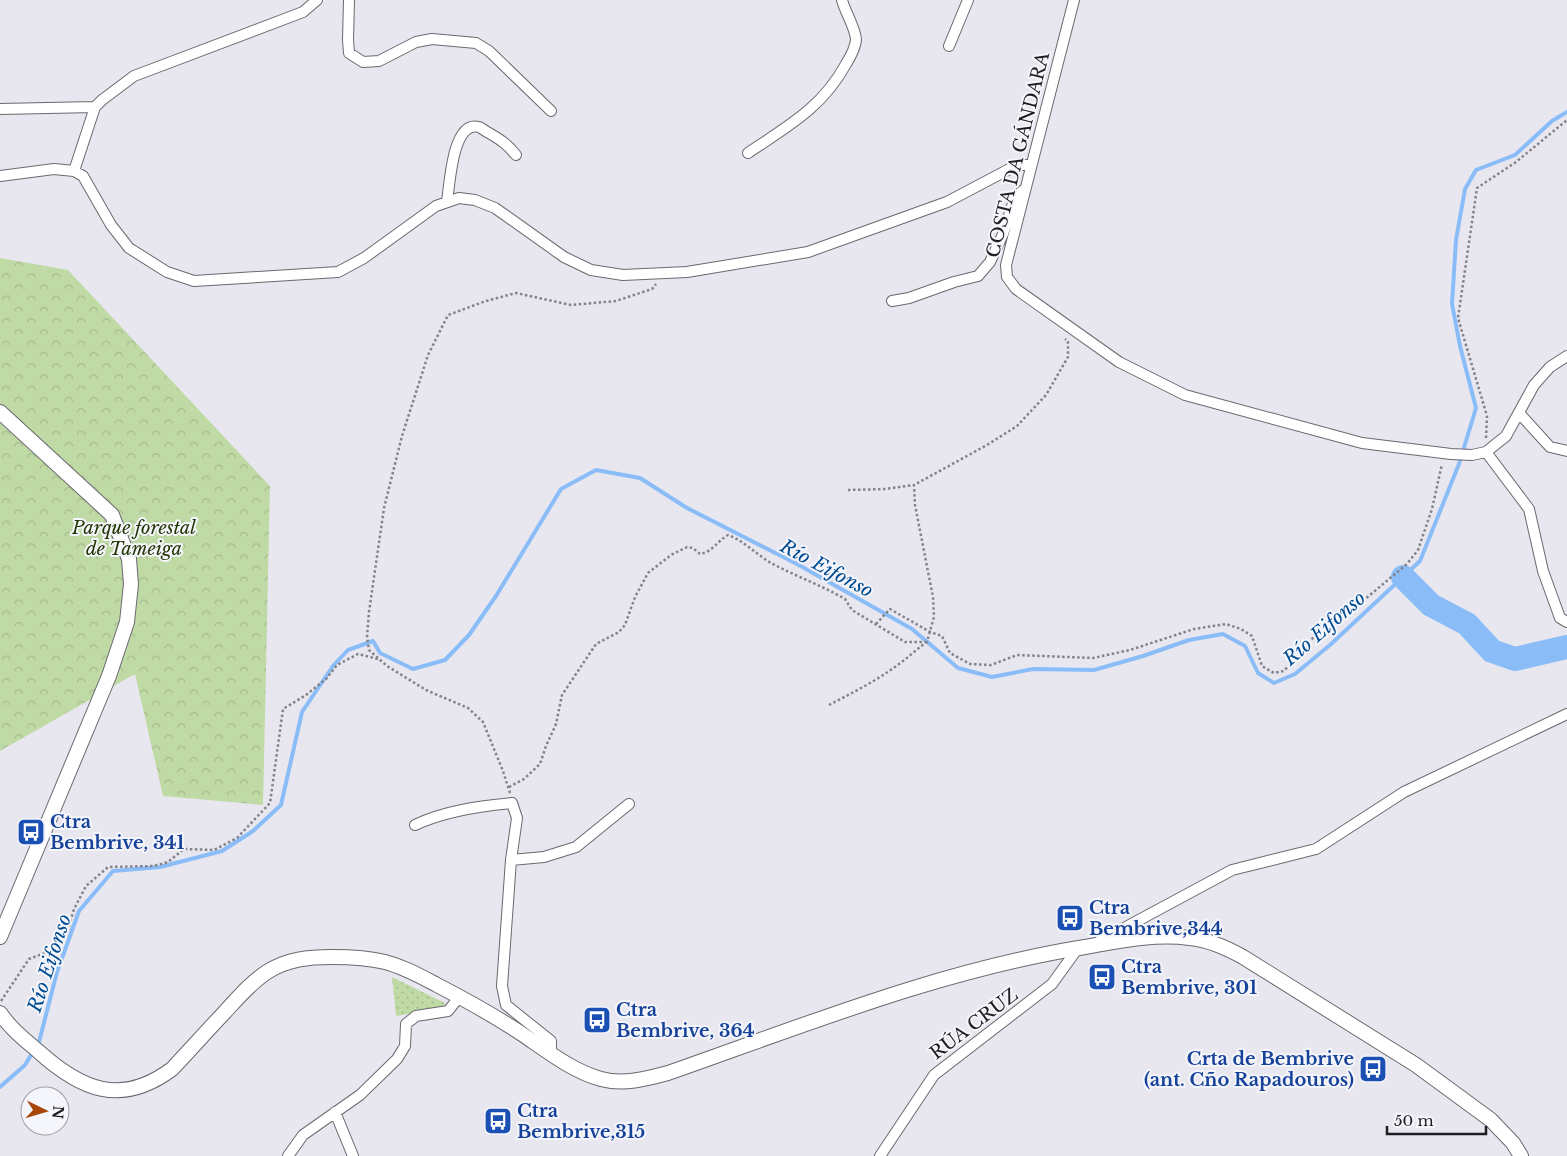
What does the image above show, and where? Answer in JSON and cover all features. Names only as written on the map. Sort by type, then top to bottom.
[{"type":"street","points":[[74,171],[95,107],[134,76],[303,12],[317,0]]},
{"type":"street","points":[[349,0],[349,53],[363,62],[379,61],[416,42],[432,39],[476,43],[489,51],[551,110]]},
{"type":"street","points":[[748,153],[812,108],[826,95],[838,78],[855,49],[856,37],[842,0]]},
{"type":"street","points":[[949,46],[968,0]]},
{"type":"street","name":"COSTA DA GÁNDARA","points":[[1074,0],[1006,265],[1007,277],[1016,289],[1119,362],[1185,395],[1362,443],[1472,455],[1486,452]]},
{"type":"street","points":[[0,109],[95,107]]},
{"type":"street","points":[[447,202],[455,149],[462,133],[469,128],[478,127],[506,143],[516,155]]},
{"type":"street","points":[[0,176],[54,169],[74,171],[83,176],[111,225],[129,248],[167,272],[194,281],[338,272],[364,258],[436,206],[459,198],[476,200],[495,208],[564,257],[592,270],[623,275],[687,272],[808,252],[947,202],[1017,165],[1031,165]]},
{"type":"street","points":[[892,301],[909,298],[954,282],[978,276],[990,262],[1003,234],[1015,197],[1025,189]]},
{"type":"street","points":[[1567,356],[1550,367],[1534,385],[1506,436],[1486,452],[1529,509],[1543,571],[1560,618],[1567,622]]},
{"type":"street","points":[[0,412],[112,515],[129,559],[131,584],[127,622],[109,676],[0,938]]},
{"type":"street","points":[[1519,413],[1550,447],[1567,451]]},
{"type":"street","points":[[1093,945],[1232,870],[1316,849],[1404,792],[1567,714]]},
{"type":"street","points":[[415,825],[434,816],[512,803],[517,818],[511,860],[502,986],[506,1005],[551,1041],[551,1054]]},
{"type":"street","points":[[511,860],[544,857],[576,847],[629,804]]},
{"type":"street","points":[[0,1013],[19,1034],[71,1077],[102,1090],[132,1090],[147,1085],[172,1069],[242,993],[266,972],[285,963],[304,958],[341,957],[383,962],[408,970],[460,996],[579,1070],[601,1079],[624,1082],[668,1074],[916,988],[986,968],[1093,945],[1140,939],[1177,937],[1205,940],[1230,950],[1416,1065],[1491,1120],[1513,1143],[1521,1156]]},
{"type":"street","name":"RÚA CRUZ","points":[[880,1156],[934,1074],[1052,984],[1078,948]]},
{"type":"street","points":[[288,1156],[303,1135],[360,1095],[397,1059],[405,1046],[406,1024],[416,1016],[448,1011],[460,996]]},
{"type":"street","points":[[335,1112],[353,1156]]},
{"type":"path","points":[[1486,452],[1487,416],[1458,318],[1477,188],[1516,162],[1567,120]]},
{"type":"path","points":[[512,803],[509,787],[484,722],[468,708],[426,690],[387,666],[369,650],[367,637],[369,612],[384,508],[402,436],[428,355],[448,315],[486,301],[516,293],[571,305],[616,301],[652,289],[664,273]]},
{"type":"path","points":[[848,490],[885,489],[914,485],[987,445],[1017,426],[1046,395],[1068,357],[1068,341],[1061,335]]},
{"type":"path","points":[[876,624],[890,608],[930,632],[942,636],[950,653],[970,664],[991,665],[1017,655],[1093,658],[1130,650],[1194,629],[1226,624],[1241,629],[1252,636],[1262,666],[1274,673],[1284,671],[1326,622],[1352,610],[1406,564],[1418,550],[1432,509],[1447,453]]},
{"type":"path","points":[[829,705],[861,689],[902,662],[927,642],[934,617],[933,597],[915,505],[914,485]]},
{"type":"path","points":[[509,787],[524,779],[540,764],[556,724],[562,695],[596,644],[619,632],[625,625],[635,597],[648,573],[671,555],[687,548],[693,548],[700,554],[709,552],[728,535],[738,538],[743,545],[771,562],[845,599],[852,610],[905,642],[927,642]]},
{"type":"path","points":[[0,1002],[29,959],[53,950],[68,930],[74,909],[86,886],[108,867],[154,866],[168,862],[184,849],[214,850],[237,838],[270,803],[283,710],[306,696],[326,680],[337,665],[358,654],[379,659]]},
{"type":"green space","name":"Parque forestal de Tameiga","points":[[0,258],[68,270],[270,486],[263,805],[163,796],[135,674],[0,751]]},
{"type":"green space","points":[[392,977],[445,1003],[443,1008],[396,1016]]},
{"type":"waterway","name":"Río Eifonso","points":[[0,1087],[25,1065],[39,1042],[57,972],[79,911],[113,871],[160,867],[222,851],[253,831],[281,805],[302,712],[333,666],[348,650],[373,641],[380,653],[413,669],[445,660],[469,635],[496,596],[561,489],[596,470],[640,478],[687,508],[797,564],[912,629],[958,668],[992,677],[1033,669],[1094,670],[1189,640],[1223,634],[1245,646],[1258,673],[1274,683],[1295,674],[1330,645],[1420,561],[1459,464],[1476,408],[1460,346],[1452,304],[1456,240],[1465,189],[1476,170],[1515,155],[1552,121],[1567,112]]},
{"type":"waterway","points":[[1403,577],[1431,605],[1467,624],[1492,651],[1515,659],[1567,647]]},
{"type":"place","name":"Ctra Bembrive, 341","points":[[31,832]]},
{"type":"place","name":"Ctra Bembrive,344","points":[[1070,918]]},
{"type":"place","name":"Ctra Bembrive, 301","points":[[1102,977]]},
{"type":"place","name":"Ctra Bembrive, 364","points":[[597,1020]]},
{"type":"place","name":"Crta de Bembrive (ant. Cño Rapadouros)","points":[[1373,1069]]},
{"type":"place","name":"Ctra Bembrive,315","points":[[498,1121]]}]
